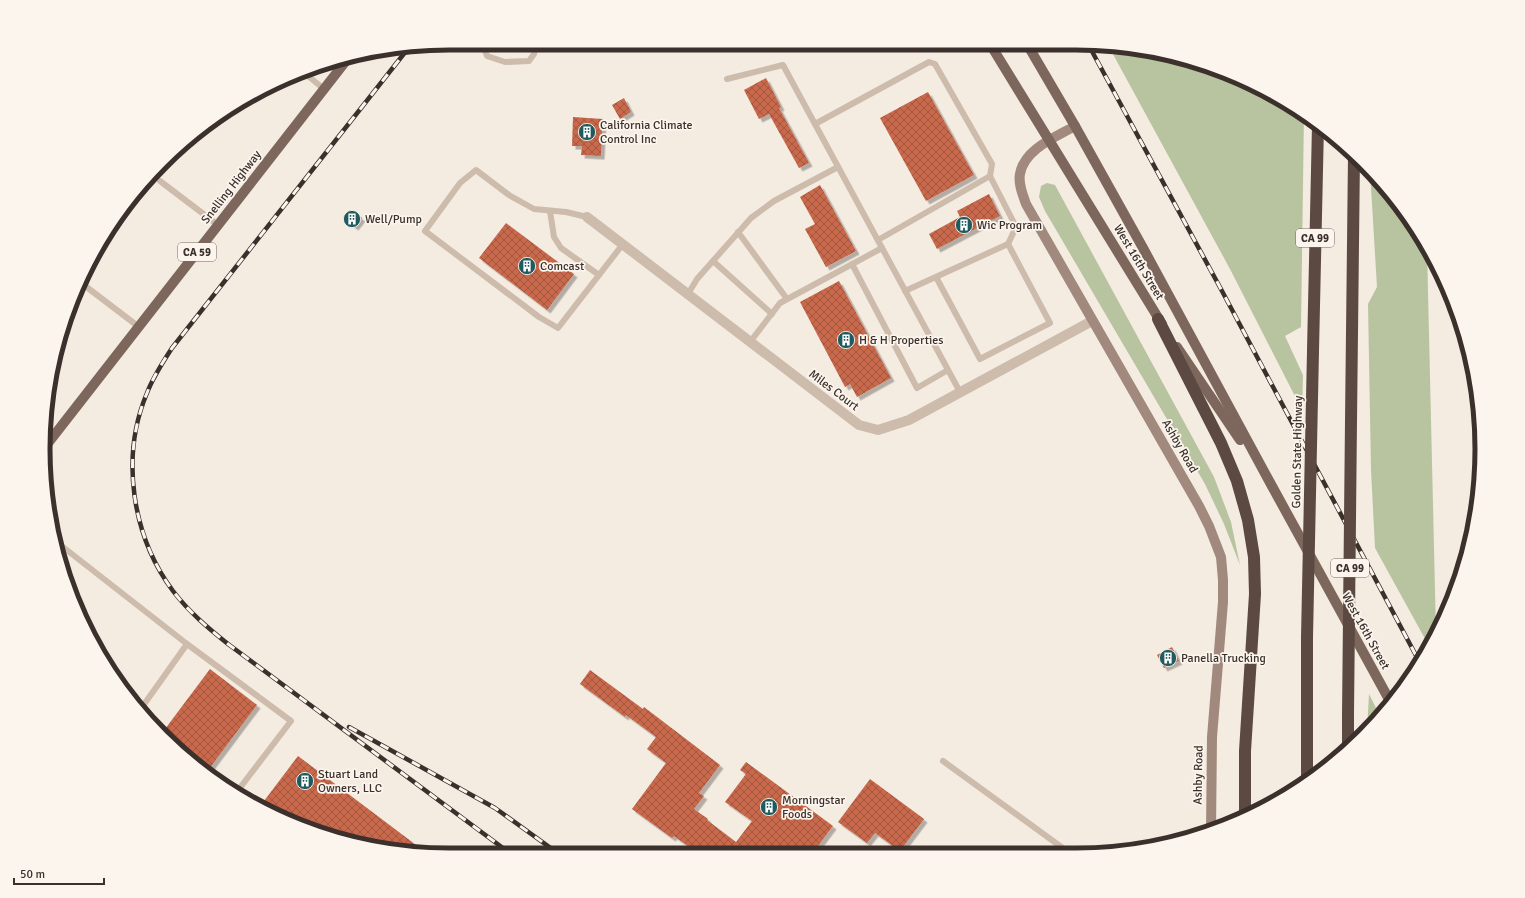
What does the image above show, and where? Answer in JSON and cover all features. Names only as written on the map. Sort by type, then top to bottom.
[{"type":"highway","name":"Golden State Highway","points":[[1307,775],[1308,637],[1318,131]]},
{"type":"highway","name":"CA 99","points":[[1348,740],[1354,163]]},
{"type":"highway","points":[[1158,319],[1221,443],[1237,481],[1249,527],[1254,557],[1255,594],[1245,751],[1245,810]]},
{"type":"main road","name":"West 16th Street","points":[[994,50],[1158,319],[1272,488]]},
{"type":"main road","name":"West 16th Street","points":[[1031,50],[1143,248],[1388,698]]},
{"type":"main road","name":"Snelling Highway","points":[[50,440],[343,65]]},
{"type":"main road","name":"Ashby Road","points":[[1075,126],[1034,151],[1025,162],[1020,174],[1020,189],[1026,204],[1092,321],[1192,493],[1209,526],[1221,558],[1223,602],[1212,737],[1211,824]]},
{"type":"street","name":"Miles Court","points":[[587,217],[858,425],[878,430],[909,420],[1092,321]]},
{"type":"lane","points":[[485,50],[487,56],[505,62],[529,61],[535,50]]},
{"type":"lane","points":[[815,124],[929,62],[935,64],[992,164],[990,176],[1016,227],[1008,244],[905,291]]},
{"type":"lane","points":[[726,79],[783,65],[960,392]]},
{"type":"lane","points":[[307,76],[324,89]]},
{"type":"lane","points":[[688,294],[713,260],[751,218],[774,201],[838,167]]},
{"type":"lane","points":[[587,217],[534,209],[509,195],[476,170],[460,182],[426,231],[539,317],[558,328],[623,244]]},
{"type":"lane","points":[[878,240],[990,176]]},
{"type":"lane","points":[[160,181],[218,225]]},
{"type":"lane","points":[[550,211],[554,237],[561,248],[599,275]]},
{"type":"lane","points":[[738,232],[787,299]]},
{"type":"lane","points":[[936,277],[980,358],[1050,323],[1008,244]]},
{"type":"lane","points":[[750,342],[780,303],[882,248]]},
{"type":"lane","points":[[713,260],[772,314]]},
{"type":"lane","points":[[852,264],[917,388],[948,370]]},
{"type":"lane","points":[[85,286],[139,326]]},
{"type":"lane","points":[[63,547],[187,644],[291,721],[239,789]]},
{"type":"lane","points":[[143,705],[187,644]]},
{"type":"lane","points":[[943,761],[1063,848]]},
{"type":"green space","points":[[1112,52],[1128,53],[1179,64],[1229,80],[1276,103],[1304,121],[1301,327],[1285,336],[1303,375],[1302,410],[1230,269]]},
{"type":"green space","points":[[1371,180],[1393,206],[1408,227],[1427,260],[1436,621],[1426,640],[1375,548],[1371,470],[1368,304],[1377,287]]},
{"type":"green space","points":[[1047,183],[1055,185],[1214,477],[1231,522],[1240,565],[1224,524],[1205,484],[1045,211],[1039,197],[1041,186]]},
{"type":"green space","points":[[1369,694],[1377,711],[1368,721]]},
{"type":"building","points":[[766,78],[781,107],[779,108],[809,163],[799,168],[769,114],[759,119],[744,90]]},
{"type":"building","points":[[928,92],[974,175],[926,201],[880,118]]},
{"type":"building","points":[[624,98],[631,112],[620,119],[612,105]]},
{"type":"building","name":"California Climate Control Inc","points":[[573,117],[603,119],[601,156],[581,155],[582,146],[572,146]]},
{"type":"building","points":[[820,185],[856,251],[826,267],[805,229],[815,224],[800,197]]},
{"type":"building","name":"Wic Program","points":[[989,194],[1000,216],[937,249],[929,234],[960,217],[957,211]]},
{"type":"building","name":"Well/Pump","points":[[350,210],[362,218],[355,227],[343,219]]},
{"type":"building","name":"Comcast","points":[[506,223],[574,274],[547,310],[479,258]]},
{"type":"building","name":"H & H Properties","points":[[839,281],[891,378],[857,397],[850,384],[845,387],[800,302]]},
{"type":"building","name":"Panella Trucking","points":[[1172,647],[1179,661],[1164,668],[1157,655]]},
{"type":"building","points":[[210,669],[257,705],[209,768],[165,729]]},
{"type":"building","points":[[590,670],[643,709],[644,707],[720,765],[699,793],[704,796],[694,809],[736,842],[752,821],[725,802],[746,774],[740,770],[746,762],[833,826],[816,848],[691,848],[674,836],[672,838],[632,809],[666,763],[647,749],[656,737],[626,715],[625,717],[580,684]]},
{"type":"building","name":"Stuart Land Owners, LLC","points":[[298,756],[418,847],[397,845],[371,840],[321,827],[296,818],[263,802]]},
{"type":"building","name":"Morningstar Foods","points":[[870,779],[924,819],[902,848],[896,848],[875,833],[867,843],[838,822]]},
{"type":"railway","points":[[1092,51],[1222,291],[1417,657]]},
{"type":"railway","points":[[405,52],[172,348],[155,375],[149,387],[139,418],[134,443],[134,495],[148,546],[159,569],[173,591],[199,619],[228,644],[503,848]]},
{"type":"railway","points":[[349,727],[495,808],[551,848]]},
{"type":"place","name":"California Climate Control Inc","points":[[587,132]]},
{"type":"place","name":"Well/Pump","points":[[352,219]]},
{"type":"place","name":"Wic Program","points":[[964,225]]},
{"type":"place","name":"Comcast","points":[[527,266]]},
{"type":"place","name":"H & H Properties","points":[[846,340]]},
{"type":"place","name":"Panella Trucking","points":[[1168,658]]},
{"type":"place","name":"Stuart Land Owners, LLC","points":[[305,781]]},
{"type":"place","name":"Morningstar Foods","points":[[769,807]]}]
